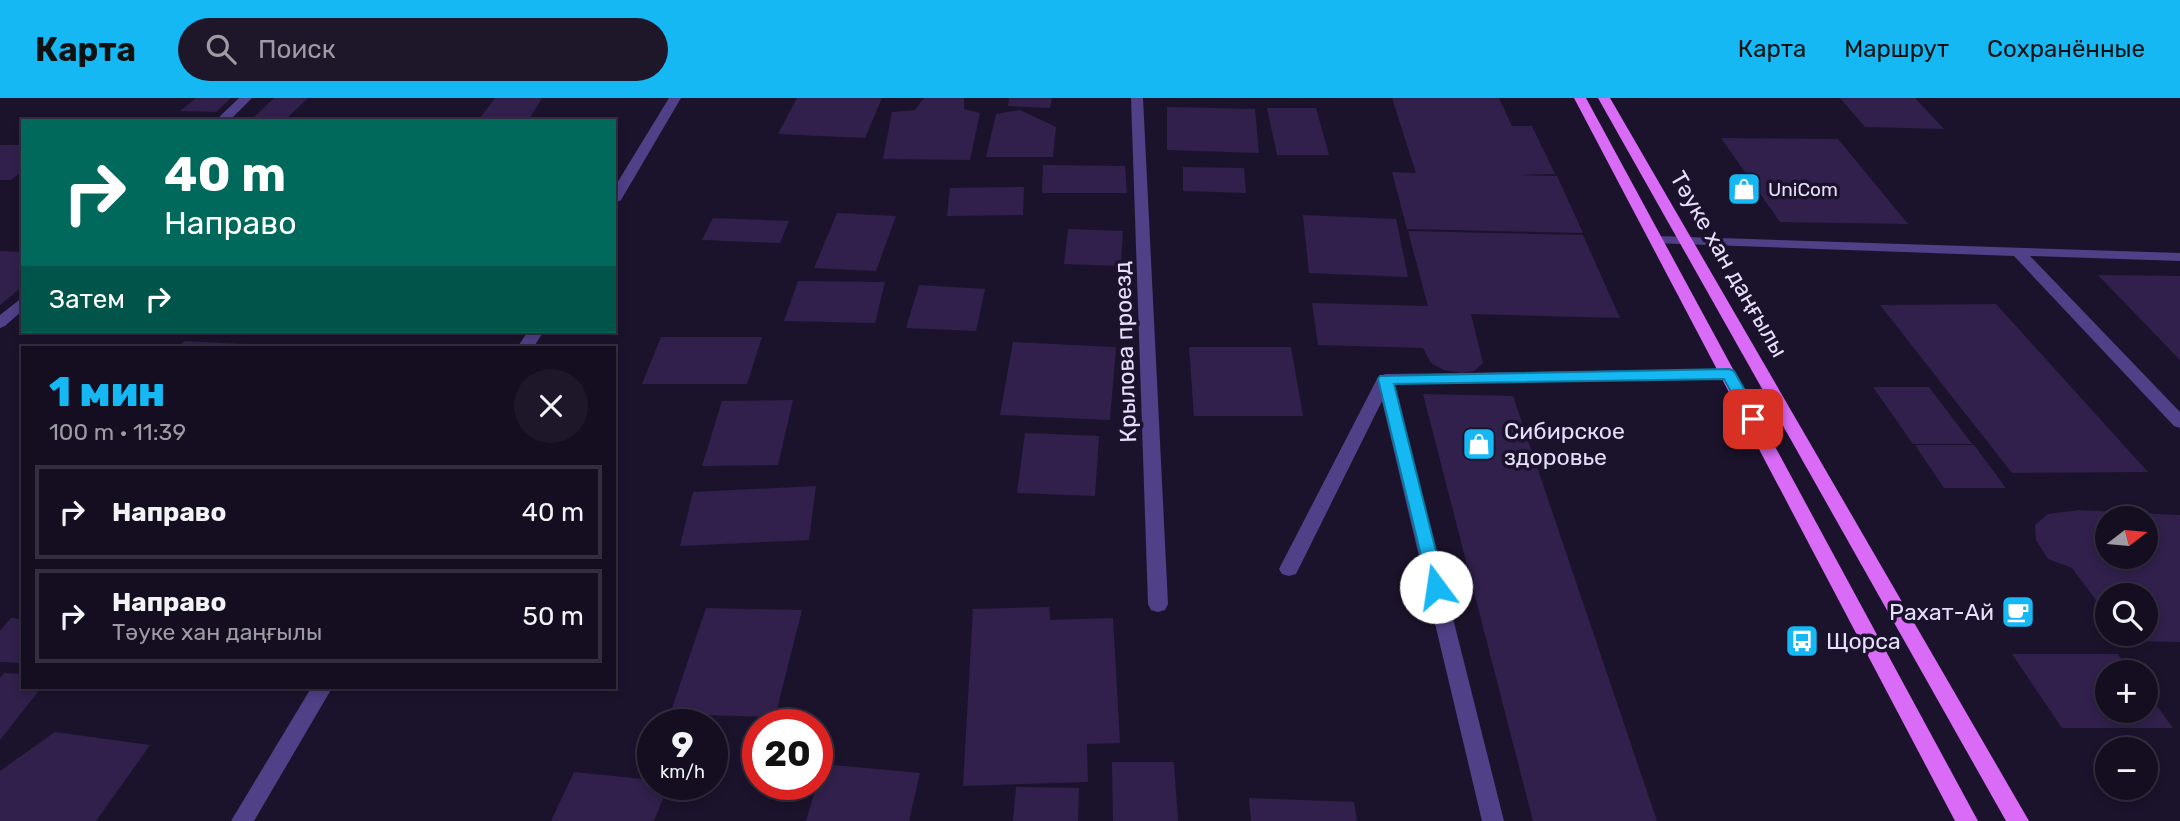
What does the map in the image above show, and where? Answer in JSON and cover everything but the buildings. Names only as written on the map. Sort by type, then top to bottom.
[{"type":"main road","points":[[1580,98],[1967,821]]},
{"type":"main road","name":"Тәуке хан даңғылы","points":[[1604,98],[2018,821]]},
{"type":"street","points":[[223,119],[246,98]]},
{"type":"street","points":[[616,197],[675,98]]},
{"type":"street","name":"Крылова проезд","points":[[1138,98],[1158,604]]},
{"type":"street","points":[[1657,240],[2180,257]]},
{"type":"street","points":[[2018,252],[2180,422]]},
{"type":"street","points":[[0,323],[21,304]]},
{"type":"street","points":[[1385,379],[1729,374]]},
{"type":"street","points":[[1289,569],[1385,379]]},
{"type":"street","points":[[1385,379],[1493,821]]},
{"type":"street","points":[[242,821],[321,689]]},
{"type":"place","name":"UniCom","points":[[1744,189]]},
{"type":"place","name":"Сибирское здоровье","points":[[1479,444]]},
{"type":"place","name":"Рахат-Ай","points":[[2018,612]]},
{"type":"place","name":"Щорса","points":[[1802,641]]},
{"type":"route","points":[[1436,587],[1385,379],[1729,374],[1753,419]]}]
